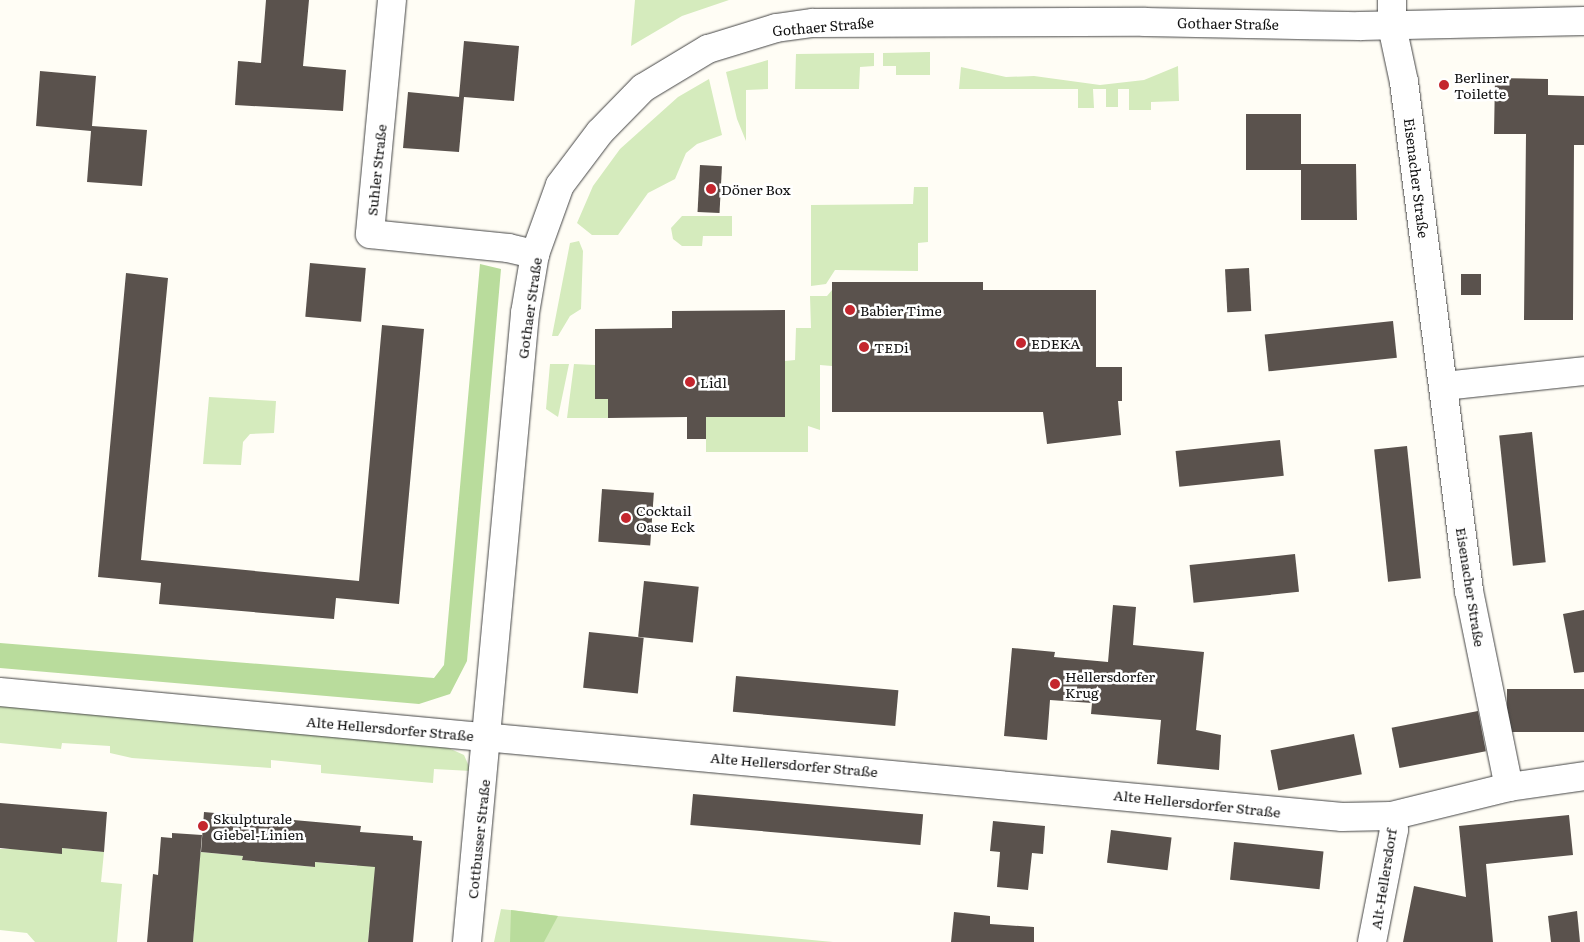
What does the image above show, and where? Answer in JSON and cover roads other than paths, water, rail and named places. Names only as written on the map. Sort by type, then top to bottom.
[{"type":"street","name":"Suhler Straße","points":[[392,0],[370,234],[508,248],[535,254]]},
{"type":"street","name":"Gothaer Straße","points":[[488,736],[526,313],[535,254],[560,184],[600,132],[643,88],[708,49],[744,35],[813,23],[1392,13],[1584,21]]},
{"type":"street","name":"Eisenacher Straße","points":[[1392,13],[1404,82],[1469,590],[1509,787]]},
{"type":"street","points":[[1444,386],[1584,371]]},
{"type":"street","name":"Alte Hellersdorfer Straße","points":[[0,692],[1342,817],[1391,816],[1509,787],[1584,776]]},
{"type":"street","name":"Cottbusser Straße","points":[[467,942],[488,736]]},
{"type":"street","name":"Alt-Hellersdorf","points":[[1372,942],[1394,830],[1391,816]]},
{"type":"place","name":"Berliner Toilette","points":[[1444,85]]},
{"type":"place","name":"Döner Box","points":[[711,189]]},
{"type":"place","name":"Babier Time","points":[[850,310]]},
{"type":"place","name":"EDEKA","points":[[1021,343]]},
{"type":"place","name":"TEDi","points":[[864,347]]},
{"type":"place","name":"Lidl","points":[[690,382]]},
{"type":"place","name":"Cocktail Oase Eck","points":[[626,518]]},
{"type":"place","name":"Hellersdorfer Krug","points":[[1055,684]]},
{"type":"place","name":"Skulpturale Giebel-Linien","points":[[203,826]]}]
